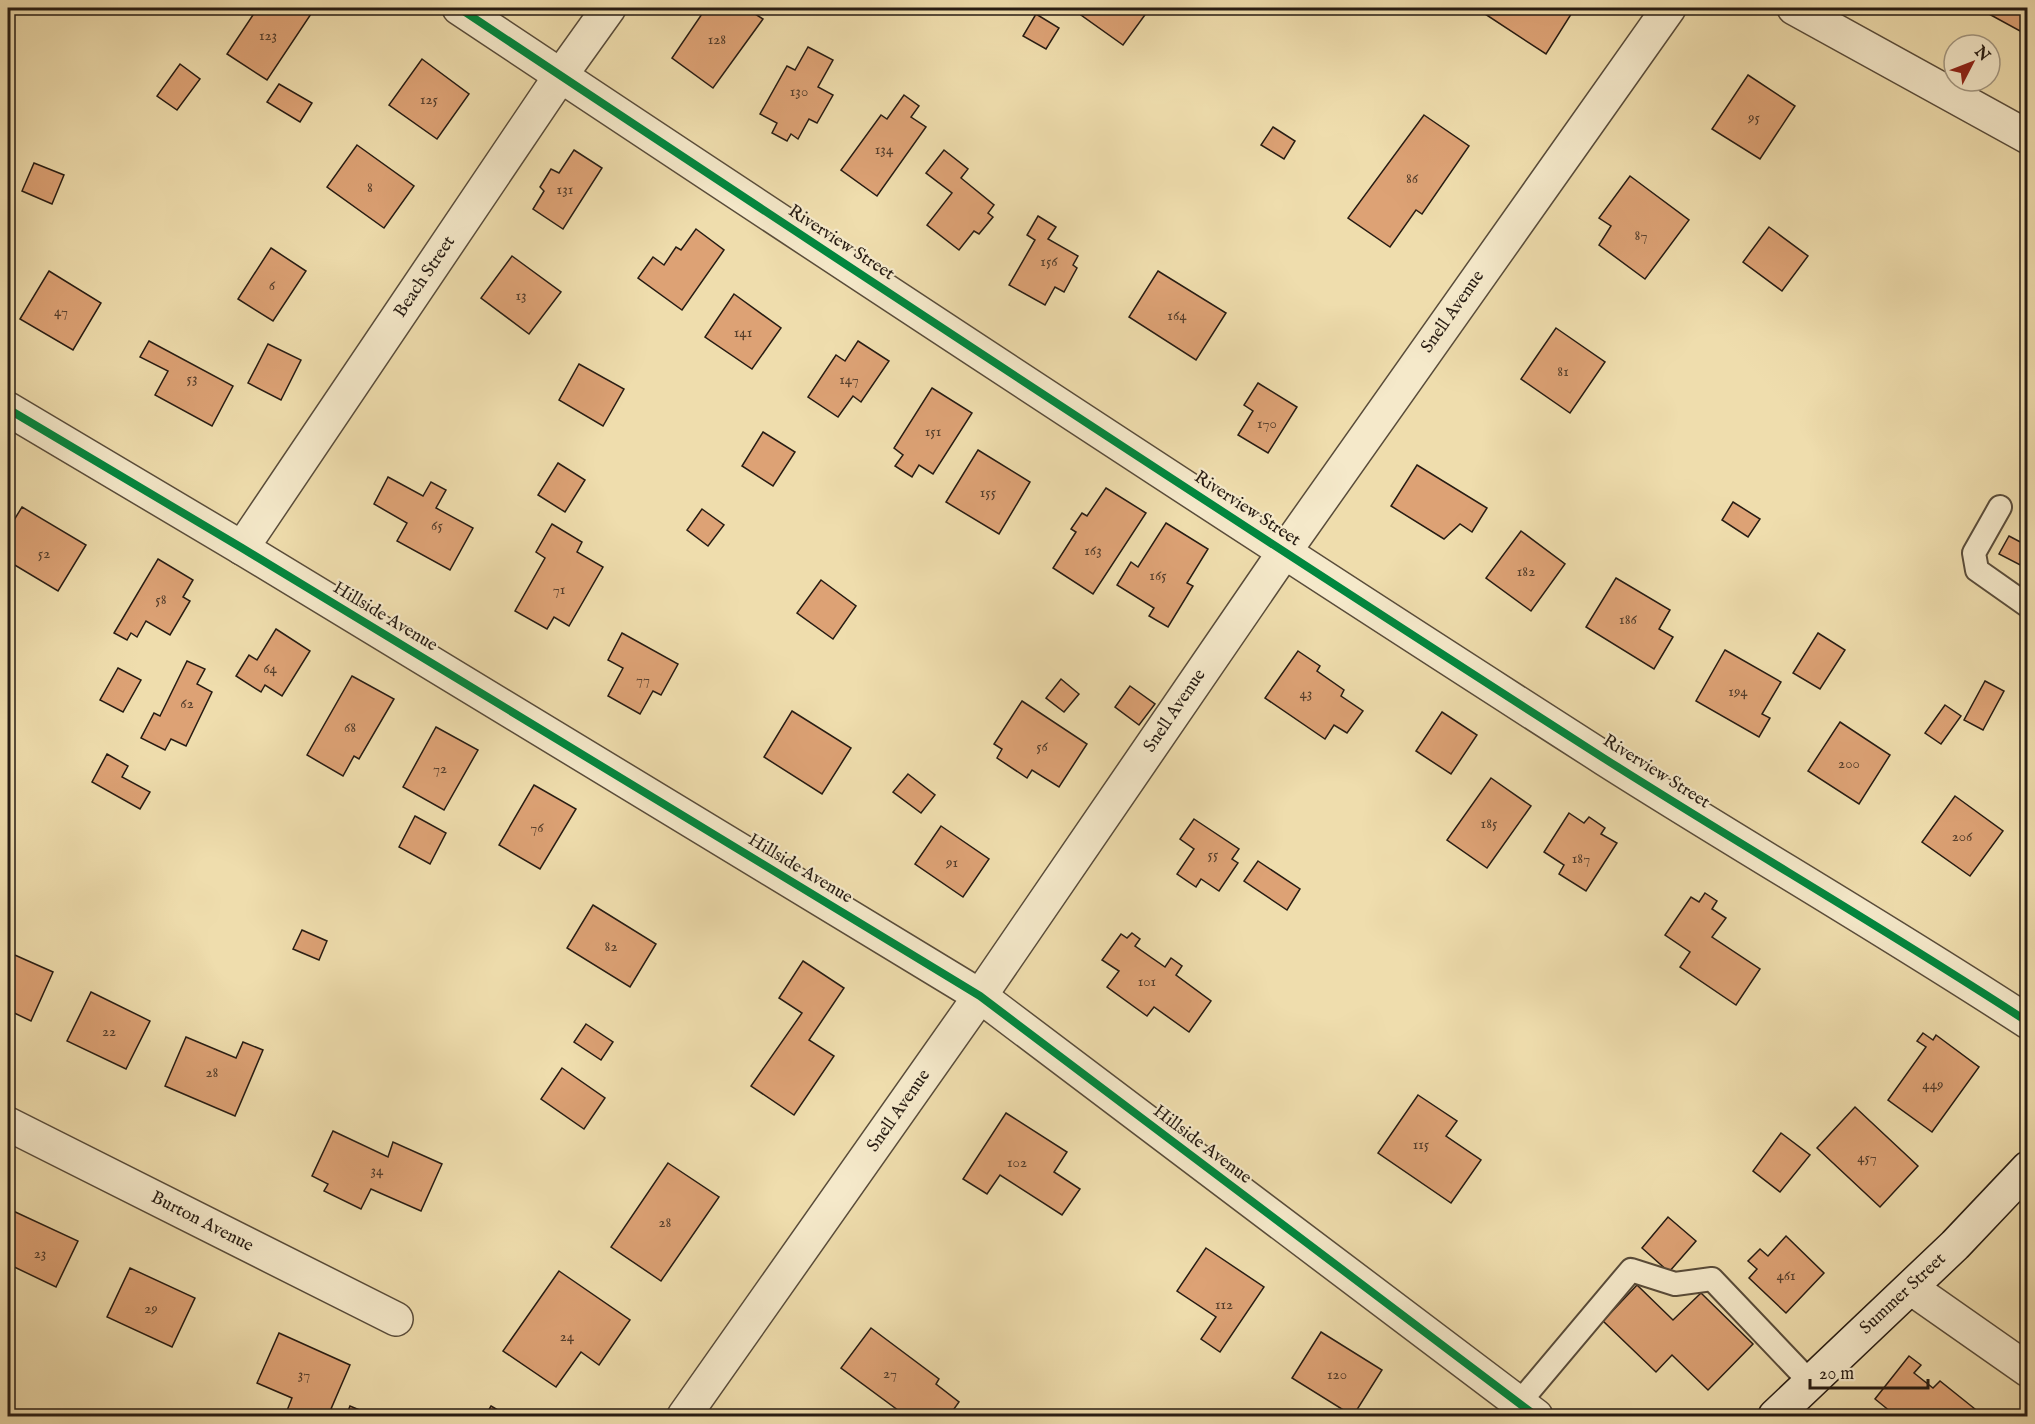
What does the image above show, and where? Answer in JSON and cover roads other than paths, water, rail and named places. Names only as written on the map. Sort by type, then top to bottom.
[{"type":"street","name":"Riverview Street","points":[[459,8],[1610,762],[2028,1022]]},
{"type":"street","name":"Beach Street","points":[[242,548],[561,75],[609,8]]},
{"type":"street","name":"Snell Avenue","points":[[684,1416],[980,996],[1285,551],[1669,8]]},
{"type":"street","points":[[1794,8],[2028,137]]},
{"type":"street","name":"Hillside Avenue","points":[[8,409],[242,548],[980,996],[1528,1410]]},
{"type":"street","name":"Burton Avenue","points":[[8,1124],[396,1319]]},
{"type":"street","name":"Summer Street","points":[[1775,1416],[1955,1245],[2028,1168]]},
{"type":"street","points":[[1911,1288],[2028,1370]]},
{"type":"lane","points":[[2000,507],[1974,553],[1977,570],[2028,606]]},
{"type":"lane","points":[[1528,1410],[1631,1270],[1675,1284],[1712,1279],[1810,1382]]}]
